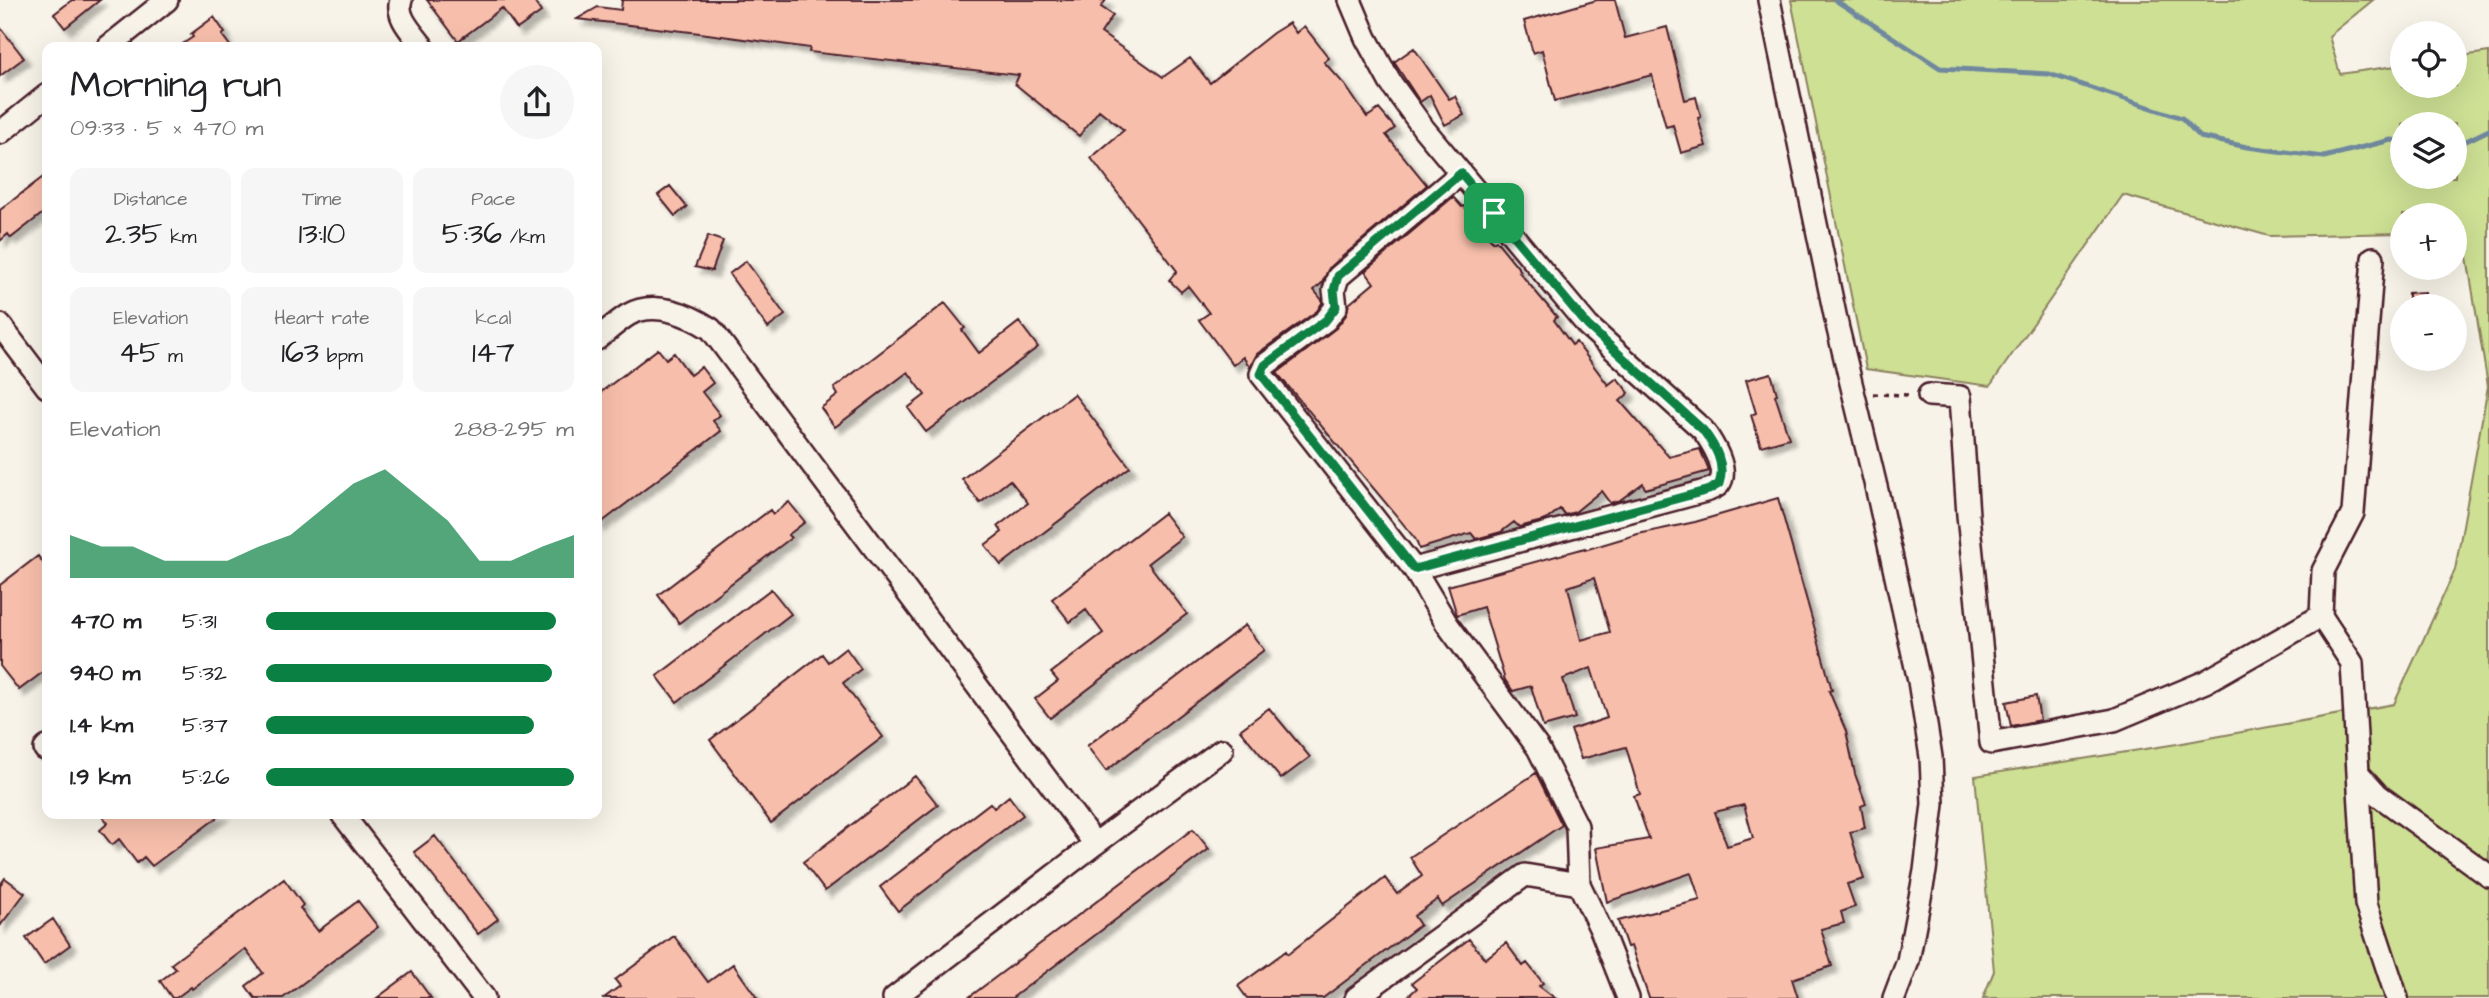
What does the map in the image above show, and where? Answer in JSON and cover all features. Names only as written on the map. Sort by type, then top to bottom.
[{"type":"street","points":[[114,42],[167,0]]},
{"type":"street","points":[[401,0],[398,7],[401,15],[420,42]]},
{"type":"street","points":[[1350,0],[1366,38],[1390,82],[1461,173],[1588,326],[1703,430],[1714,445],[1723,474],[1719,484],[1709,490],[1414,569]]},
{"type":"street","points":[[1769,0],[1838,329],[1919,681],[1931,757],[1933,804],[1925,871],[1908,961],[1894,998]]},
{"type":"street","points":[[0,132],[42,99]]},
{"type":"street","points":[[1461,173],[1338,276],[1334,290],[1336,307],[1326,320],[1265,365],[1261,374],[1414,569],[1447,624],[1538,748],[1577,827],[1579,884],[1602,932],[1628,998]]},
{"type":"street","points":[[2373,258],[2353,513],[2323,571],[2321,616],[2352,663],[2366,904],[2397,998]]},
{"type":"street","points":[[602,335],[630,314],[654,309],[674,311],[694,318],[710,329],[1096,844]]},
{"type":"street","points":[[0,325],[42,380]]},
{"type":"street","points":[[1929,395],[1960,397],[1968,515],[1991,743],[2114,720],[2205,682],[2321,616]]},
{"type":"street","points":[[894,998],[1222,750]]},
{"type":"street","points":[[2358,773],[2378,795],[2489,876]]},
{"type":"street","points":[[346,819],[484,998]]},
{"type":"street","points":[[1356,998],[1525,875],[1579,884]]},
{"type":"path","points":[[1854,394],[1929,395]]},
{"type":"green space","points":[[1791,0],[2373,0],[2329,36],[2340,74],[2390,67],[2390,98],[2467,98],[2467,55],[2489,52],[2489,998],[1983,998],[1994,971],[1975,776],[2177,744],[2394,704],[2455,570],[2488,386],[2467,257],[2467,203],[2390,203],[2390,233],[2269,236],[2123,195],[1990,386],[1866,369]]},
{"type":"building","points":[[72,0],[100,0],[65,28],[54,14]]},
{"type":"building","points":[[427,0],[533,0],[541,12],[517,29],[502,8],[458,41]]},
{"type":"building","points":[[622,0],[1106,0],[1101,7],[1113,15],[1101,33],[1163,77],[1190,58],[1210,83],[1289,23],[1296,33],[1304,26],[1329,58],[1324,62],[1345,85],[1367,117],[1379,109],[1395,128],[1386,135],[1427,185],[1329,268],[1322,283],[1314,290],[1322,300],[1317,311],[1257,354],[1250,367],[1243,357],[1233,365],[1199,320],[1209,313],[1188,286],[1181,292],[1169,280],[1177,271],[1091,158],[1124,130],[1099,110],[1079,136],[1015,84],[1019,75],[809,52],[810,48],[577,19],[598,7],[621,10]]},
{"type":"building","points":[[1597,0],[1615,0],[1625,38],[1667,27],[1685,100],[1696,97],[1701,117],[1698,118],[1706,146],[1681,153],[1673,125],[1666,127],[1652,75],[1555,101],[1542,50],[1533,53],[1524,21]]},
{"type":"building","points":[[214,17],[225,33],[222,35],[227,42],[186,42],[193,37],[191,34]]},
{"type":"building","points":[[0,27],[24,58],[0,76]]},
{"type":"building","points":[[1414,48],[1449,99],[1455,96],[1464,115],[1445,125],[1430,95],[1420,102],[1394,62]]},
{"type":"building","points":[[42,178],[42,214],[11,238],[8,234],[0,241],[0,210]]},
{"type":"building","points":[[670,186],[687,207],[675,216],[658,195]]},
{"type":"building","points":[[1453,197],[1464,206],[1493,242],[1496,240],[1557,317],[1554,320],[1572,345],[1576,342],[1608,385],[1617,378],[1629,393],[1620,401],[1669,457],[1700,449],[1709,471],[1645,489],[1643,483],[1620,500],[1610,503],[1601,491],[1575,512],[1565,515],[1560,509],[1546,520],[1519,527],[1514,522],[1501,532],[1476,539],[1471,533],[1419,549],[1416,540],[1400,520],[1277,373],[1336,328],[1346,315],[1349,304],[1374,283],[1365,271]]},
{"type":"building","points":[[708,236],[723,241],[712,271],[695,267]]},
{"type":"building","points":[[746,261],[785,315],[768,328],[729,274]]},
{"type":"building","points":[[945,303],[965,328],[962,330],[979,353],[1019,322],[1038,347],[926,432],[908,408],[925,395],[908,372],[835,427],[821,408],[838,395],[834,388]]},
{"type":"building","points":[[658,349],[666,359],[674,353],[690,375],[701,367],[713,383],[702,392],[720,415],[713,421],[721,431],[602,522],[602,391]]},
{"type":"building","points":[[1771,373],[1789,438],[1761,446],[1751,415],[1756,413],[1746,380]]},
{"type":"building","points":[[1074,394],[1130,467],[1001,565],[985,545],[1002,532],[998,526],[1028,503],[1010,480],[980,503],[962,479]]},
{"type":"building","points":[[1778,498],[1832,690],[1829,691],[1846,731],[1855,774],[1866,804],[1861,806],[1865,828],[1850,832],[1864,879],[1847,884],[1855,907],[1841,912],[1844,923],[1821,929],[1832,966],[1792,979],[1798,998],[1649,998],[1631,946],[1627,947],[1618,921],[1700,900],[1691,873],[1607,902],[1596,848],[1649,839],[1634,796],[1640,794],[1626,747],[1581,759],[1571,730],[1607,718],[1591,668],[1563,679],[1575,718],[1543,727],[1531,686],[1513,691],[1505,680],[1483,607],[1457,615],[1448,586],[1638,534],[1695,522]],"holes":[[[1594,578],[1610,632],[1581,640],[1568,587]],[[1744,805],[1753,838],[1727,846],[1715,812]]]},
{"type":"building","points":[[789,502],[805,522],[788,535],[791,538],[679,623],[658,595],[770,510],[773,514]]},
{"type":"building","points":[[1164,513],[1182,537],[1148,563],[1187,614],[1050,718],[1035,699],[1058,681],[1051,673],[1103,633],[1086,610],[1070,622],[1052,599]]},
{"type":"building","points":[[38,556],[42,561],[42,673],[19,690],[0,666],[0,585]]},
{"type":"building","points":[[771,589],[791,614],[677,702],[657,676]]},
{"type":"building","points":[[1245,625],[1264,650],[1106,771],[1087,746]]},
{"type":"building","points":[[846,648],[861,669],[843,683],[883,737],[771,823],[710,740],[822,654],[828,662]]},
{"type":"building","points":[[2036,696],[2040,720],[2011,726],[2006,702]]},
{"type":"building","points":[[1269,708],[1310,757],[1281,779],[1240,730]]},
{"type":"building","points":[[1536,773],[1562,825],[1442,906],[1438,899],[1414,916],[1420,925],[1323,998],[1247,998],[1238,986],[1286,951],[1288,954],[1385,878],[1397,894],[1422,876],[1410,857]]},
{"type":"building","points":[[915,776],[938,805],[825,891],[803,862]]},
{"type":"building","points":[[1009,796],[1023,815],[898,911],[880,887],[990,803],[994,808]]},
{"type":"building","points":[[105,819],[215,819],[152,866],[144,857],[137,863],[119,839],[112,845],[100,830],[108,823]]},
{"type":"building","points":[[1193,829],[1209,849],[1012,998],[968,998]]},
{"type":"building","points":[[435,836],[498,919],[478,934],[414,852]]},
{"type":"building","points":[[5,878],[25,893],[0,926],[0,885]]},
{"type":"building","points":[[284,879],[303,905],[300,908],[318,931],[358,901],[378,927],[283,998],[255,998],[246,986],[263,973],[245,949],[192,989],[191,987],[172,998],[160,981],[176,969],[171,964]]},
{"type":"building","points":[[53,919],[70,945],[44,964],[26,938]]},
{"type":"building","points":[[674,936],[708,982],[733,964],[757,998],[604,998],[620,986],[615,980]]},
{"type":"building","points":[[1469,939],[1485,959],[1506,943],[1523,966],[1527,963],[1543,983],[1539,986],[1555,998],[1406,998],[1417,988],[1412,983]]},
{"type":"building","points":[[412,972],[431,998],[377,998]]},
{"type":"waterway","points":[[1835,0],[1940,68],[2049,74],[2182,118],[2200,137],[2247,147],[2324,157],[2390,140]]},
{"type":"waterway","points":[[2467,141],[2489,130]]},
{"type":"route","points":[[1461,173],[1494,213],[1588,326],[1703,430],[1714,445],[1723,474],[1719,484],[1709,490],[1414,569],[1261,374],[1265,365],[1326,320],[1336,307],[1334,290],[1338,276],[1461,173]]}]
